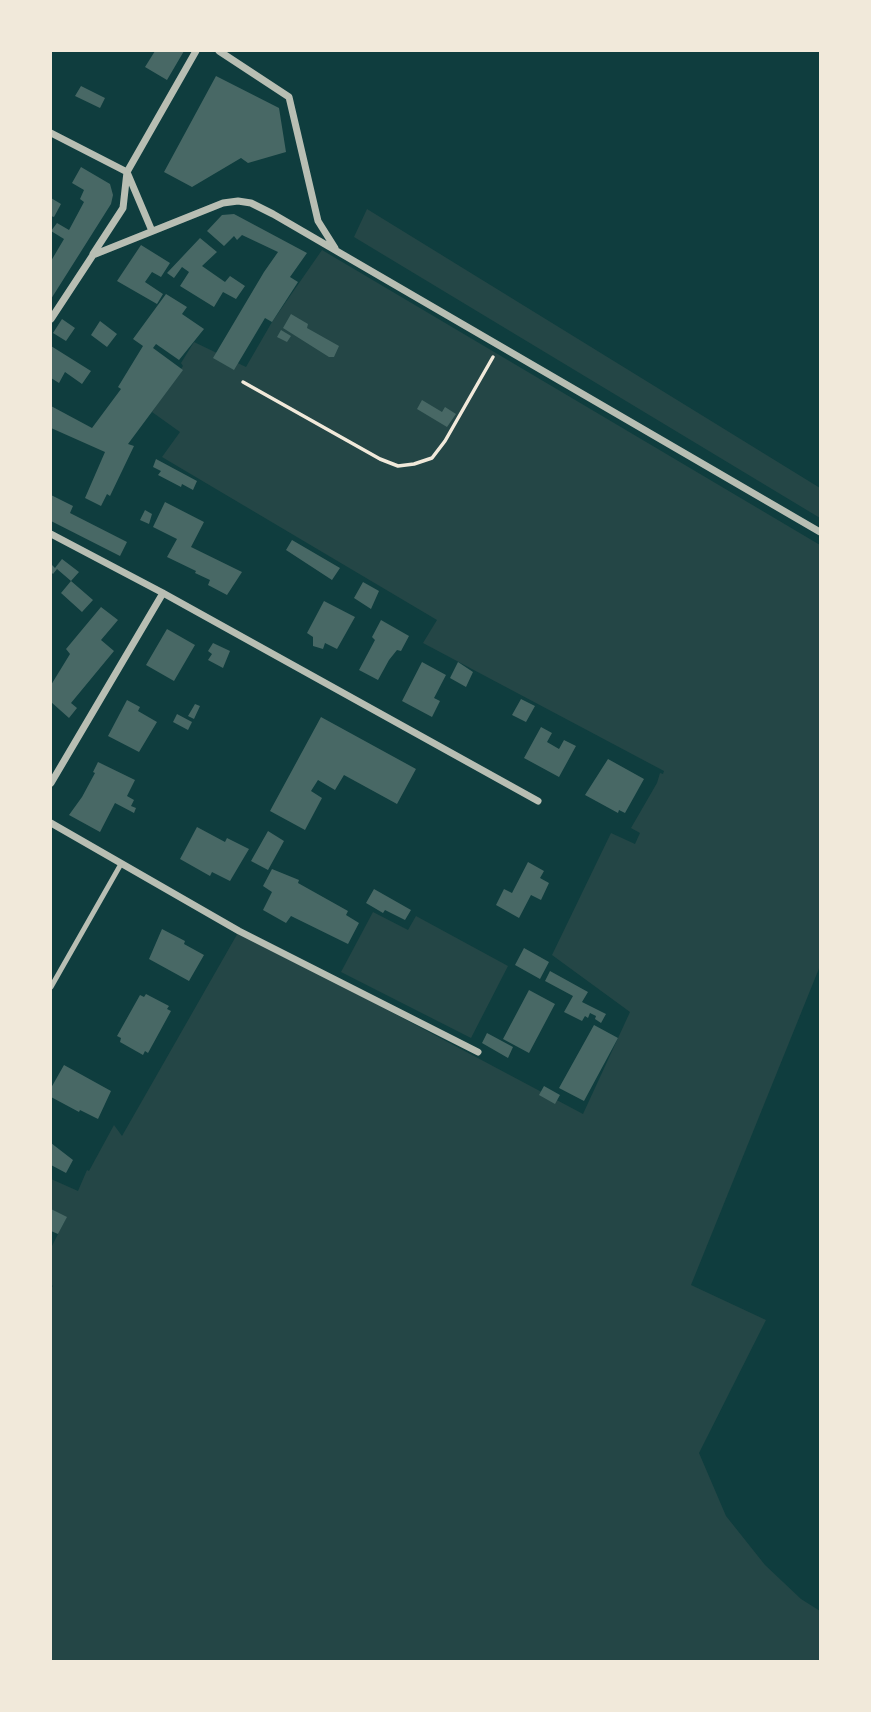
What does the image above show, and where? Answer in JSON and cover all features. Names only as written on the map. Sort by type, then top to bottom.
[{"type":"street","points":[[51,319],[123,208],[127,172],[195,51]]},
{"type":"street","points":[[219,51],[289,97],[318,221],[338,252]]},
{"type":"street","points":[[51,133],[127,172],[152,231]]},
{"type":"street","points":[[93,255],[223,203],[251,203],[820,532]]},
{"type":"street","points":[[51,534],[163,593],[538,801]]},
{"type":"street","points":[[51,783],[163,593]]},
{"type":"street","points":[[51,823],[239,931],[478,1052]]},
{"type":"lane","points":[[51,987],[121,864]]},
{"type":"path","points":[[243,382],[380,459],[398,466],[414,464],[432,458],[445,441],[500,346]]},
{"type":"shaded area","points":[[367,209],[820,488],[820,518],[354,237]]},
{"type":"shaded area","points":[[322,250],[820,545],[820,966],[691,1285],[766,1320],[699,1453],[726,1516],[765,1565],[801,1599],[820,1611],[820,1661],[51,1661],[51,1248],[66,1218],[51,1209],[51,1179],[78,1191],[87,1170],[89,1171],[114,1125],[122,1136],[239,931],[583,1114],[630,1012],[552,955],[611,833],[635,844],[640,833],[631,828],[660,773],[663,774],[664,771],[423,643],[437,620],[162,457],[180,432],[152,412],[183,366],[181,363],[194,342],[246,367],[272,322]]},
{"type":"shaded area","points":[[373,912],[408,930],[416,916],[508,966],[471,1038],[341,972]]},
{"type":"building","points":[[155,51],[184,51],[167,80],[145,67]]},
{"type":"building","points":[[216,76],[279,108],[286,152],[248,163],[241,158],[192,187],[164,172]]},
{"type":"building","points":[[81,86],[105,98],[100,108],[75,96]]},
{"type":"building","points":[[81,167],[110,184],[113,195],[111,204],[51,299],[51,261],[64,239],[51,231],[57,223],[69,230],[84,202],[80,199],[84,190],[72,183]]},
{"type":"building","points":[[51,198],[61,204],[54,217],[51,216]]},
{"type":"building","points":[[234,214],[307,253],[290,277],[298,282],[272,322],[265,318],[234,370],[213,358],[278,252],[242,235],[237,240],[234,236],[224,246],[207,231],[222,215]]},
{"type":"building","points":[[200,238],[217,252],[202,266],[225,282],[230,276],[245,286],[236,299],[223,292],[214,307],[180,286],[189,272],[182,267],[174,278],[167,273]]},
{"type":"building","points":[[141,245],[170,263],[161,277],[152,272],[145,282],[163,294],[157,304],[117,281]]},
{"type":"building","points":[[166,294],[187,307],[182,314],[204,329],[179,360],[156,344],[153,348],[183,370],[128,444],[134,446],[110,496],[107,494],[101,506],[85,498],[105,452],[51,428],[51,406],[92,428],[121,389],[118,387],[143,346],[133,339]]},
{"type":"building","points":[[291,314],[308,324],[307,328],[339,346],[334,357],[329,357],[283,328]]},
{"type":"building","points":[[62,319],[75,328],[66,341],[53,333]]},
{"type":"building","points":[[100,321],[117,334],[107,347],[91,335]]},
{"type":"building","points":[[281,330],[291,336],[287,342],[277,337]]},
{"type":"building","points":[[51,346],[91,371],[82,384],[65,372],[59,383],[51,378]]},
{"type":"building","points":[[422,400],[442,412],[445,407],[456,414],[447,427],[417,409]]},
{"type":"building","points":[[156,459],[197,481],[193,490],[158,475],[161,471],[153,467]]},
{"type":"building","points":[[51,495],[73,506],[70,513],[127,542],[120,556],[51,521]]},
{"type":"building","points":[[165,502],[204,522],[191,547],[242,572],[227,595],[208,585],[210,580],[195,573],[196,571],[167,557],[177,539],[153,527]]},
{"type":"building","points":[[145,510],[152,514],[149,524],[140,520]]},
{"type":"building","points":[[292,540],[340,568],[332,580],[286,550]]},
{"type":"building","points":[[62,559],[79,572],[71,581],[57,569],[53,574],[51,572],[51,564],[55,568]]},
{"type":"building","points":[[71,581],[93,600],[82,612],[61,593]]},
{"type":"building","points":[[363,582],[379,591],[371,609],[354,598]]},
{"type":"building","points":[[324,601],[355,617],[337,649],[325,643],[323,649],[313,646],[313,637],[307,633]]},
{"type":"building","points":[[101,607],[118,620],[101,640],[114,651],[71,703],[77,708],[69,718],[51,702],[51,685],[70,654],[66,649]]},
{"type":"building","points":[[381,620],[409,636],[401,651],[397,650],[389,660],[378,680],[359,670],[375,640],[372,637]]},
{"type":"building","points":[[167,629],[195,645],[174,681],[146,665]]},
{"type":"building","points":[[213,643],[230,651],[223,668],[208,660],[212,654],[208,651]]},
{"type":"building","points":[[422,662],[446,675],[434,698],[440,701],[432,717],[402,701]]},
{"type":"building","points":[[458,662],[473,672],[466,687],[450,678]]},
{"type":"building","points":[[521,699],[535,706],[526,722],[512,715]]},
{"type":"building","points":[[127,700],[140,707],[138,711],[157,722],[139,752],[108,736]]},
{"type":"building","points":[[195,704],[200,706],[194,719],[188,716]]},
{"type":"building","points":[[177,714],[192,722],[188,730],[173,722]]},
{"type":"building","points":[[321,717],[416,769],[397,804],[344,775],[335,790],[318,780],[311,791],[322,798],[305,830],[270,811]]},
{"type":"building","points":[[541,727],[552,733],[547,742],[559,749],[564,740],[576,746],[559,777],[524,758]]},
{"type":"building","points":[[608,759],[644,779],[625,813],[619,810],[618,813],[585,795]]},
{"type":"building","points":[[98,762],[135,780],[127,796],[134,800],[131,806],[136,808],[134,813],[115,803],[100,832],[69,815],[82,797]]},
{"type":"building","points":[[197,827],[225,842],[227,838],[249,849],[230,881],[212,872],[210,876],[180,859]]},
{"type":"building","points":[[268,831],[284,841],[268,870],[251,861]]},
{"type":"building","points":[[528,862],[544,871],[540,878],[549,883],[541,900],[531,895],[519,918],[496,905],[504,889],[512,893]]},
{"type":"building","points":[[272,869],[299,880],[298,883],[348,911],[346,915],[359,923],[348,944],[291,916],[286,923],[263,910],[272,892],[263,886]]},
{"type":"building","points":[[374,889],[411,910],[405,920],[385,910],[383,913],[366,903]]},
{"type":"building","points":[[162,929],[204,955],[189,981],[149,959]]},
{"type":"building","points":[[524,948],[549,962],[540,979],[515,965]]},
{"type":"building","points":[[550,971],[588,992],[582,1002],[606,1014],[601,1023],[590,1013],[588,1018],[585,1016],[582,1021],[564,1012],[573,996],[545,981]]},
{"type":"building","points":[[529,990],[555,1004],[529,1053],[503,1039]]},
{"type":"building","points":[[146,994],[169,1006],[167,1009],[171,1011],[148,1053],[145,1051],[143,1055],[120,1042],[121,1038],[117,1036],[140,995],[144,997]]},
{"type":"building","points":[[594,1025],[618,1038],[584,1101],[559,1088]]},
{"type":"building","points":[[487,1033],[513,1047],[508,1058],[482,1043]]},
{"type":"building","points":[[64,1065],[111,1091],[98,1119],[51,1097],[51,1088]]},
{"type":"building","points":[[544,1086],[560,1095],[555,1104],[539,1095]]},
{"type":"building","points":[[51,1143],[73,1160],[66,1173],[51,1165]]},
{"type":"building","points":[[51,1209],[67,1217],[58,1234],[51,1231]]}]
